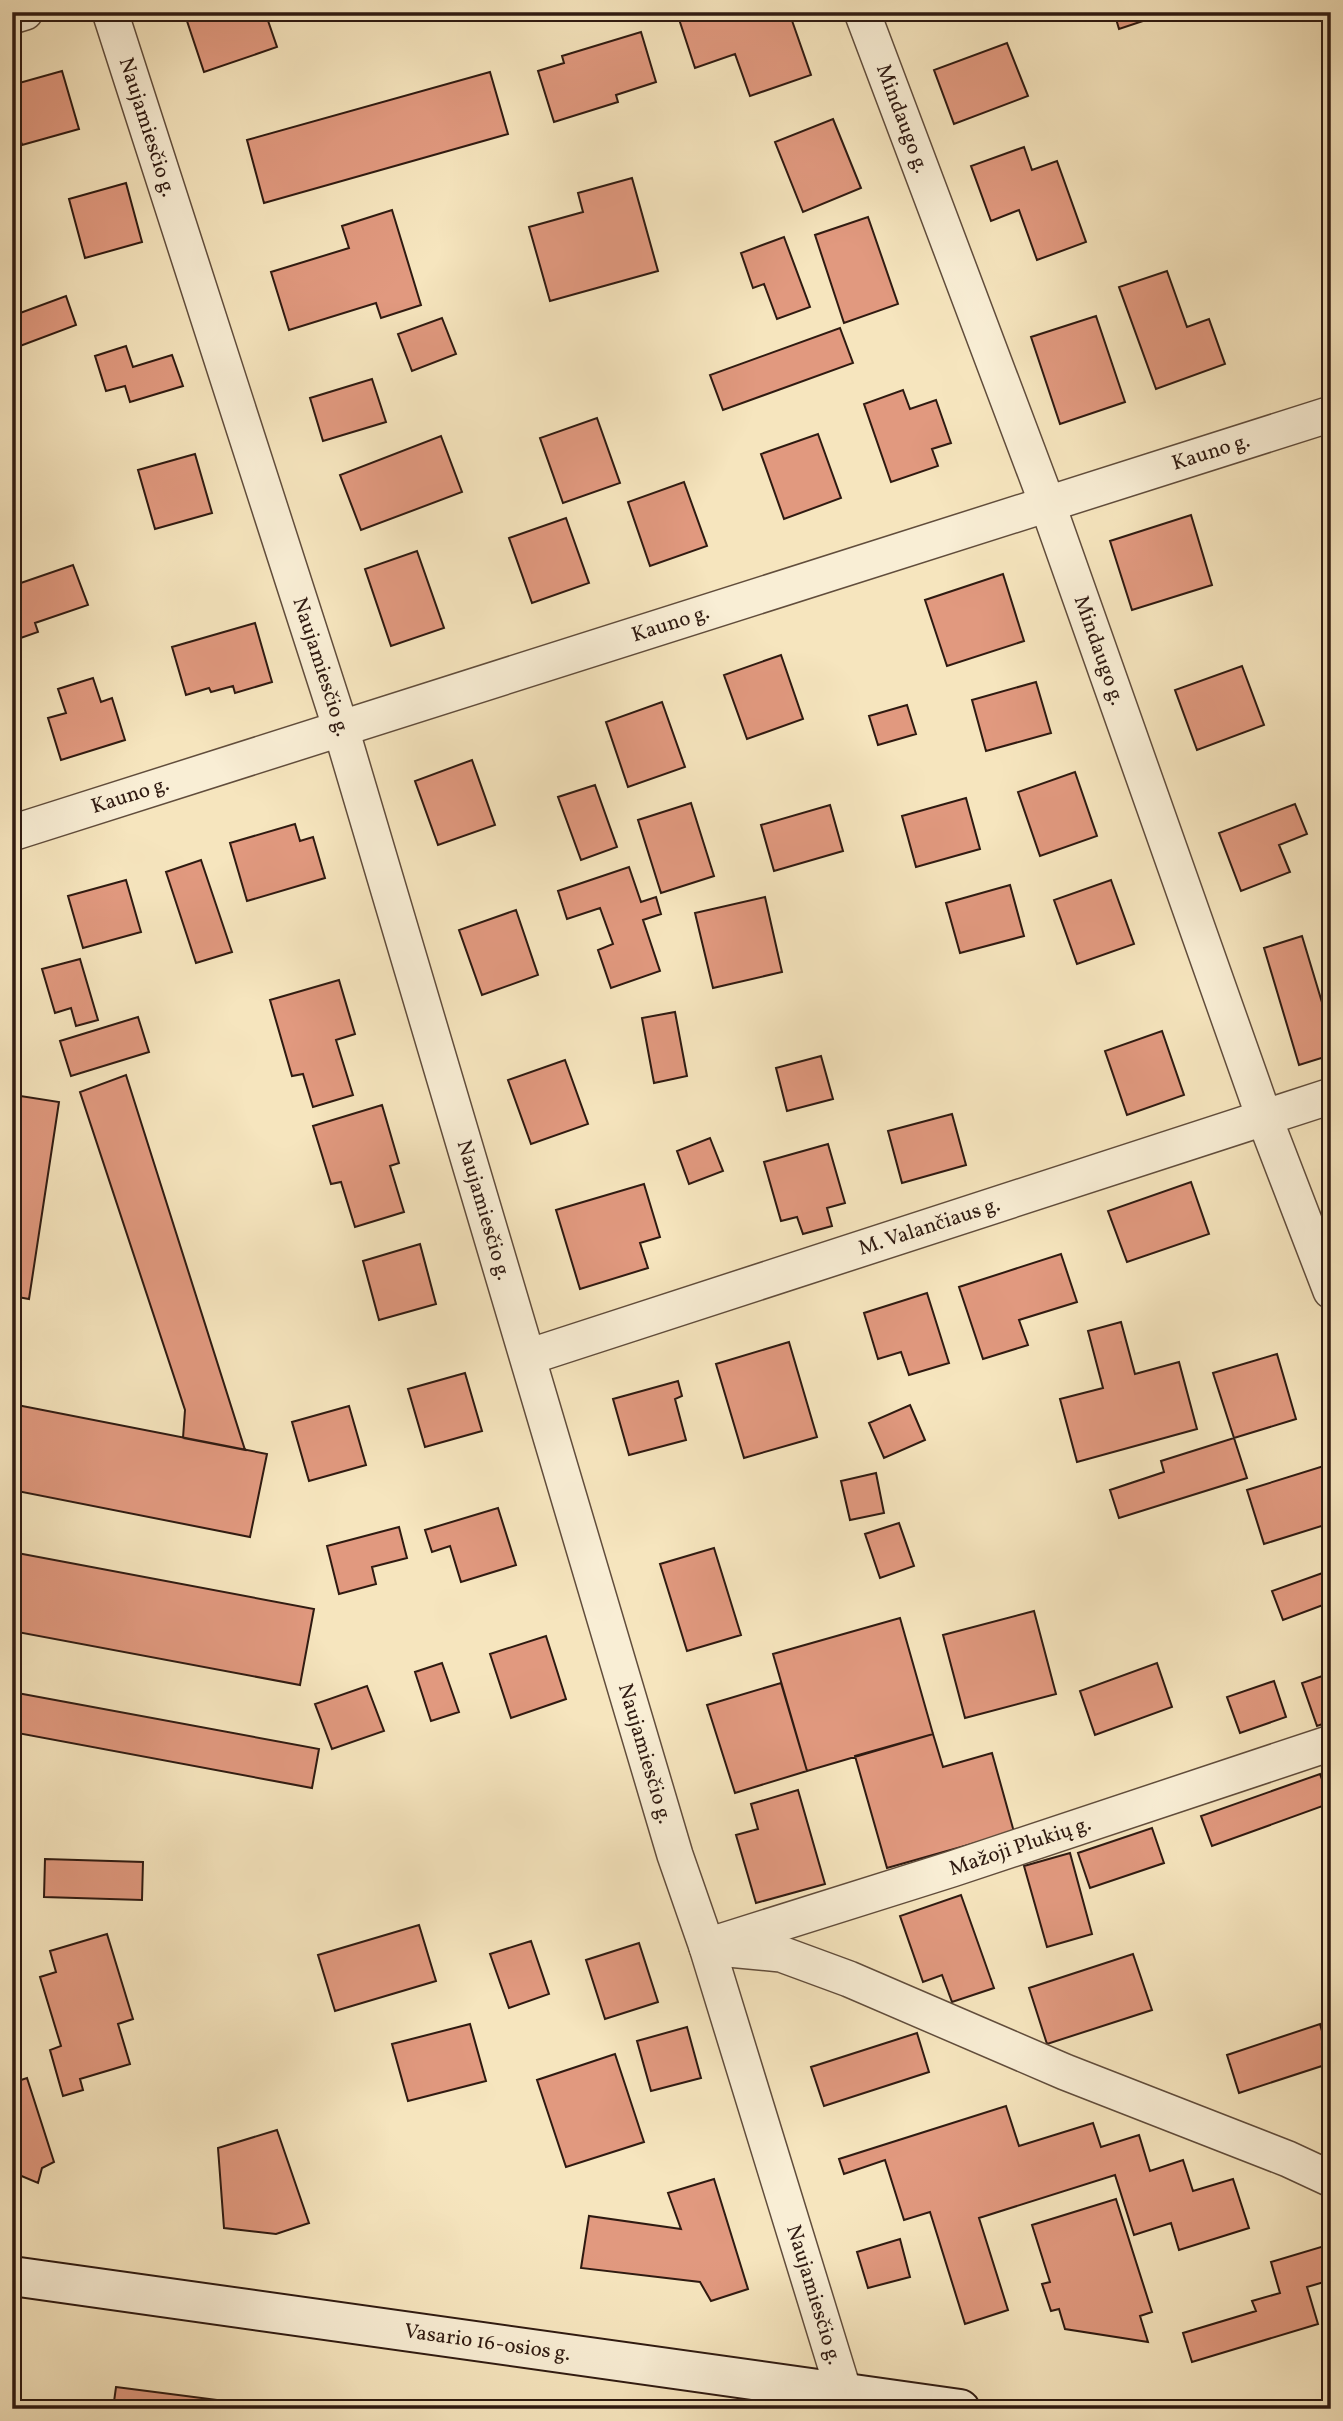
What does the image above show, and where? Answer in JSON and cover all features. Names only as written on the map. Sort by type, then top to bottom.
[{"type":"main road","name":"Vasario 16-osios g.","points":[[12,2276],[846,2401],[960,2409]]},
{"type":"street","points":[[12,16],[25,12]]},
{"type":"street","name":"Naujamiesčio g.","points":[[110,12],[341,729],[675,1855],[707,1947],[846,2401]]},
{"type":"street","name":"Mindaugo g.","points":[[862,12],[1047,503],[1264,1117],[1331,1291]]},
{"type":"street","name":"Kauno g.","points":[[12,833],[1331,414]]},
{"type":"street","name":"M. Valančiaus g.","points":[[528,1357],[1331,1096]]},
{"type":"street","name":"Mažoji Plukių g.","points":[[707,1947],[1331,1743]]},
{"type":"street","points":[[707,1947],[781,1954],[849,1979],[1065,2072],[1288,2159],[1331,2179]]},
{"type":"building","points":[[184,12],[265,12],[277,47],[204,72]]},
{"type":"building","points":[[789,12],[811,75],[750,96],[735,54],[695,68],[677,13]]},
{"type":"building","points":[[1114,12],[1170,12],[1119,29]]},
{"type":"building","points":[[641,32],[656,82],[616,95],[618,102],[554,122],[538,71],[564,63],[562,56]]},
{"type":"building","points":[[1007,43],[1028,96],[954,124],[934,70]]},
{"type":"building","points":[[62,71],[79,129],[22,145],[12,112],[12,85]]},
{"type":"building","points":[[490,72],[508,134],[264,203],[247,140]]},
{"type":"building","points":[[833,119],[861,188],[803,212],[775,142]]},
{"type":"building","points":[[1024,147],[1032,170],[1057,161],[1086,242],[1037,260],[1019,210],[991,221],[971,166]]},
{"type":"building","points":[[632,178],[658,271],[550,301],[529,227],[583,212],[578,193]]},
{"type":"building","points":[[126,183],[142,242],[85,258],[69,199]]},
{"type":"building","points":[[392,210],[421,305],[381,318],[376,303],[289,330],[271,272],[349,248],[342,226]]},
{"type":"building","points":[[868,217],[898,304],[844,323],[815,235]]},
{"type":"building","points":[[784,237],[810,307],[777,319],[764,284],[753,288],[741,253]]},
{"type":"building","points":[[1167,271],[1187,327],[1209,319],[1225,364],[1156,389],[1119,287]]},
{"type":"building","points":[[66,296],[76,325],[12,349],[12,316]]},
{"type":"building","points":[[1096,316],[1125,402],[1060,424],[1031,337]]},
{"type":"building","points":[[442,318],[456,354],[412,371],[398,334]]},
{"type":"building","points":[[840,328],[853,363],[723,410],[710,375]]},
{"type":"building","points":[[126,346],[133,367],[172,355],[183,386],[130,402],[125,386],[106,391],[95,356]]},
{"type":"building","points":[[372,379],[386,422],[323,441],[310,398]]},
{"type":"building","points":[[903,390],[910,409],[936,400],[951,443],[932,449],[938,466],[891,482],[864,404]]},
{"type":"building","points":[[597,418],[620,483],[563,503],[540,438]]},
{"type":"building","points":[[818,434],[841,498],[784,519],[761,454]]},
{"type":"building","points":[[441,436],[462,492],[361,530],[340,475]]},
{"type":"building","points":[[195,454],[212,513],[155,529],[138,470]]},
{"type":"building","points":[[684,482],[707,546],[650,566],[628,502]]},
{"type":"building","points":[[1191,515],[1212,585],[1132,610],[1110,541]]},
{"type":"building","points":[[566,518],[589,583],[532,603],[509,538]]},
{"type":"building","points":[[417,551],[444,628],[391,646],[365,569]]},
{"type":"building","points":[[73,565],[88,605],[35,623],[38,632],[12,641],[12,586]]},
{"type":"building","points":[[1003,574],[1024,641],[947,666],[925,600]]},
{"type":"building","points":[[255,623],[272,682],[235,693],[233,686],[211,692],[209,688],[186,695],[172,647]]},
{"type":"building","points":[[781,655],[803,719],[747,739],[724,675]]},
{"type":"building","points":[[1242,666],[1264,725],[1197,750],[1175,690]]},
{"type":"building","points":[[93,678],[101,702],[112,698],[125,740],[61,760],[48,718],[66,713],[58,689]]},
{"type":"building","points":[[1036,682],[1051,733],[986,751],[972,700]]},
{"type":"building","points":[[662,702],[685,767],[628,787],[606,722]]},
{"type":"building","points":[[907,705],[916,734],[878,745],[869,716]]},
{"type":"building","points":[[472,760],[495,825],[438,845],[415,781]]},
{"type":"building","points":[[1075,772],[1097,836],[1040,856],[1018,792]]},
{"type":"building","points":[[595,785],[617,847],[581,860],[558,797]]},
{"type":"building","points":[[966,798],[980,849],[916,867],[902,816]]},
{"type":"building","points":[[691,803],[714,876],[661,893],[638,820]]},
{"type":"building","points":[[1295,804],[1307,834],[1279,845],[1290,872],[1241,891],[1219,833]]},
{"type":"building","points":[[830,805],[843,851],[774,871],[761,825]]},
{"type":"building","points":[[295,824],[300,841],[313,837],[325,878],[247,901],[230,843]]},
{"type":"building","points":[[201,860],[232,952],[196,963],[166,872]]},
{"type":"building","points":[[629,867],[641,902],[656,897],[661,914],[643,920],[660,971],[611,988],[598,950],[613,944],[600,908],[567,919],[558,891]]},
{"type":"building","points":[[126,880],[141,932],[83,948],[68,896]]},
{"type":"building","points":[[1111,880],[1134,944],[1077,964],[1054,900]]},
{"type":"building","points":[[1010,885],[1024,936],[960,953],[946,903]]},
{"type":"building","points":[[765,897],[782,972],[713,988],[695,913]]},
{"type":"building","points":[[516,910],[538,975],[482,995],[459,930]]},
{"type":"building","points":[[1302,936],[1324,1009],[1331,1007],[1331,1055],[1299,1065],[1264,948]]},
{"type":"building","points":[[80,959],[98,1020],[76,1026],[71,1008],[55,1013],[42,969]]},
{"type":"building","points":[[339,980],[355,1034],[336,1040],[353,1095],[313,1107],[303,1074],[292,1076],[270,1000]]},
{"type":"building","points":[[675,1012],[687,1076],[654,1083],[642,1018]]},
{"type":"building","points":[[138,1017],[149,1052],[71,1076],[60,1041]]},
{"type":"building","points":[[1162,1031],[1184,1095],[1127,1115],[1105,1051]]},
{"type":"building","points":[[821,1056],[833,1099],[787,1111],[776,1068]]},
{"type":"building","points":[[565,1060],[588,1124],[531,1144],[508,1080]]},
{"type":"building","points":[[12,1071],[17,1072],[12,1111]]},
{"type":"building","points":[[126,1075],[245,1450],[183,1438],[185,1410],[80,1092]]},
{"type":"building","points":[[14,1095],[59,1102],[29,1299],[12,1296]]},
{"type":"building","points":[[382,1105],[399,1163],[390,1166],[404,1212],[355,1227],[341,1182],[331,1184],[313,1126]]},
{"type":"building","points":[[952,1114],[966,1165],[902,1183],[888,1131]]},
{"type":"building","points":[[710,1138],[723,1171],[689,1184],[677,1151]]},
{"type":"building","points":[[828,1144],[845,1203],[827,1208],[832,1226],[803,1234],[797,1217],[781,1221],[764,1162]]},
{"type":"building","points":[[1191,1182],[1209,1234],[1127,1262],[1108,1211]]},
{"type":"building","points":[[644,1184],[660,1237],[640,1243],[648,1268],[580,1289],[556,1210]]},
{"type":"building","points":[[420,1244],[436,1304],[379,1320],[363,1261]]},
{"type":"building","points":[[1061,1254],[1077,1302],[1019,1320],[1028,1345],[983,1359],[959,1287]]},
{"type":"building","points":[[927,1293],[949,1363],[909,1375],[901,1352],[878,1359],[864,1313]]},
{"type":"building","points":[[1121,1322],[1135,1374],[1179,1362],[1197,1429],[1077,1462],[1060,1399],[1103,1388],[1088,1331]]},
{"type":"building","points":[[789,1342],[817,1437],[744,1458],[716,1364]]},
{"type":"building","points":[[1277,1354],[1296,1419],[1234,1438],[1213,1373]]},
{"type":"building","points":[[465,1373],[482,1431],[425,1447],[408,1389]]},
{"type":"building","points":[[678,1381],[682,1396],[675,1399],[686,1440],[629,1455],[613,1399]]},
{"type":"building","points":[[12,1404],[267,1454],[250,1537],[12,1490]]},
{"type":"building","points":[[910,1405],[925,1440],[884,1458],[869,1423]]},
{"type":"building","points":[[349,1406],[366,1465],[309,1481],[292,1422]]},
{"type":"building","points":[[1234,1438],[1247,1478],[1119,1518],[1110,1490],[1164,1472],[1161,1461]]},
{"type":"building","points":[[1327,1465],[1331,1477],[1331,1523],[1264,1544],[1247,1490]]},
{"type":"building","points":[[876,1473],[884,1513],[850,1520],[841,1481]]},
{"type":"building","points":[[498,1508],[516,1565],[461,1582],[450,1546],[432,1552],[425,1530]]},
{"type":"building","points":[[899,1523],[914,1566],[880,1578],[865,1534]]},
{"type":"building","points":[[399,1527],[407,1558],[372,1567],[376,1584],[339,1594],[327,1546]]},
{"type":"building","points":[[714,1548],[741,1635],[687,1651],[660,1564]]},
{"type":"building","points":[[12,1552],[314,1609],[300,1685],[12,1631]]},
{"type":"building","points":[[1331,1570],[1331,1602],[1283,1620],[1272,1591]]},
{"type":"building","points":[[1034,1611],[1056,1694],[965,1718],[943,1635]]},
{"type":"building","points":[[900,1618],[933,1734],[807,1771],[773,1654]]},
{"type":"building","points":[[546,1636],[566,1699],[511,1718],[490,1654]]},
{"type":"building","points":[[442,1663],[459,1712],[431,1721],[415,1672]]},
{"type":"building","points":[[1157,1663],[1172,1707],[1095,1735],[1080,1691]]},
{"type":"building","points":[[1331,1673],[1331,1721],[1317,1726],[1302,1683]]},
{"type":"building","points":[[1274,1681],[1286,1717],[1240,1733],[1227,1697]]},
{"type":"building","points":[[781,1683],[807,1771],[735,1793],[707,1705]]},
{"type":"building","points":[[367,1686],[384,1731],[332,1749],[315,1704]]},
{"type":"building","points":[[12,1692],[319,1749],[312,1788],[12,1732]]},
{"type":"building","points":[[933,1734],[943,1767],[992,1753],[1014,1832],[887,1868],[855,1756]]},
{"type":"building","points":[[1320,1774],[1331,1803],[1212,1846],[1201,1816]]},
{"type":"building","points":[[798,1790],[825,1884],[756,1903],[736,1835],[758,1829],[751,1804]]},
{"type":"building","points":[[1152,1828],[1164,1863],[1090,1888],[1078,1853]]},
{"type":"building","points":[[1070,1853],[1092,1934],[1047,1947],[1024,1866]]},
{"type":"building","points":[[45,1859],[143,1862],[142,1900],[44,1897]]},
{"type":"building","points":[[961,1895],[994,1988],[952,2002],[942,1975],[923,1982],[900,1916]]},
{"type":"building","points":[[419,1925],[436,1981],[335,2011],[318,1955]]},
{"type":"building","points":[[107,1934],[133,2019],[118,2024],[130,2064],[80,2079],[83,2090],[63,2096],[50,2050],[61,2046],[40,1977],[56,1972],[50,1951]]},
{"type":"building","points":[[531,1941],[549,1994],[509,2008],[490,1954]]},
{"type":"building","points":[[639,1943],[658,2002],[605,2019],[586,1960]]},
{"type":"building","points":[[1133,1954],[1152,2010],[1047,2044],[1029,1988]]},
{"type":"building","points":[[470,2024],[486,2081],[408,2101],[392,2044]]},
{"type":"building","points":[[1320,2024],[1331,2063],[1239,2093],[1227,2055]]},
{"type":"building","points":[[687,2027],[701,2078],[651,2091],[637,2041]]},
{"type":"building","points":[[917,2033],[929,2072],[824,2106],[811,2067]]},
{"type":"building","points":[[615,2054],[644,2142],[566,2167],[537,2080]]},
{"type":"building","points":[[12,2072],[15,2082],[27,2078],[54,2162],[42,2168],[38,2183],[12,2172]]},
{"type":"building","points":[[1006,2106],[1019,2146],[1093,2123],[1101,2147],[1139,2135],[1150,2171],[1183,2160],[1193,2191],[1233,2179],[1249,2228],[1179,2250],[1171,2223],[1134,2235],[1115,2175],[979,2218],[1008,2310],[965,2324],[930,2212],[904,2220],[885,2160],[844,2174],[839,2159]]},
{"type":"building","points":[[277,2130],[309,2223],[276,2234],[224,2228],[218,2148]]},
{"type":"building","points":[[714,2179],[748,2289],[711,2301],[700,2282],[581,2268],[589,2216],[681,2229],[668,2193]]},
{"type":"building","points":[[1116,2199],[1152,2312],[1140,2316],[1148,2342],[1065,2329],[1059,2309],[1051,2311],[1042,2284],[1050,2282],[1032,2225]]},
{"type":"building","points":[[900,2239],[910,2277],[868,2288],[857,2252]]},
{"type":"building","points":[[1331,2244],[1331,2280],[1307,2287],[1318,2324],[1192,2362],[1183,2333],[1256,2311],[1252,2301],[1280,2293],[1271,2262]]},
{"type":"building","points":[[116,2387],[288,2409],[113,2409]]}]
